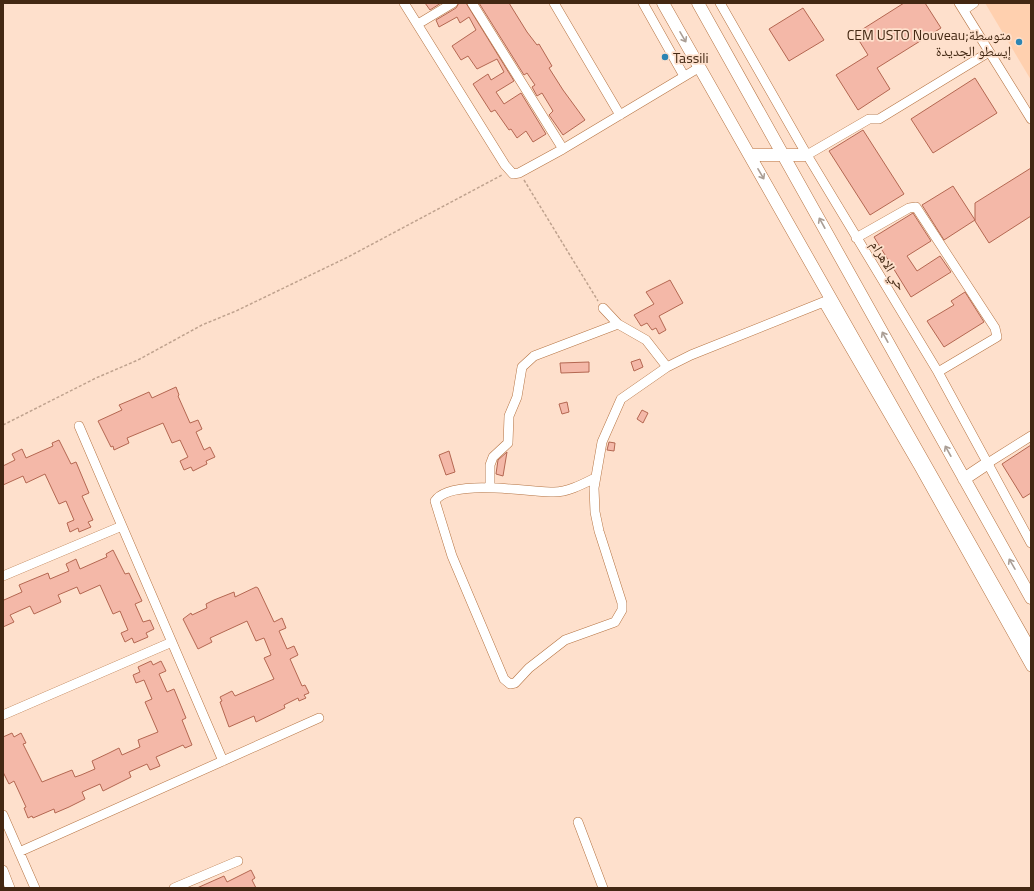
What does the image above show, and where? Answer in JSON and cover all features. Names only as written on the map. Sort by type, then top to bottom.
[{"type":"main road","points":[[663,3],[750,155],[827,300],[1031,650]]},
{"type":"main road","points":[[698,3],[1031,598]]},
{"type":"main road","points":[[750,155],[807,155]]},
{"type":"main road","points":[[964,479],[988,463]]},
{"type":"street","points":[[404,3],[514,172],[563,149],[700,67]]},
{"type":"street","points":[[418,24],[454,3]]},
{"type":"street","points":[[472,3],[563,149]]},
{"type":"street","points":[[554,3],[620,115]]},
{"type":"street","points":[[643,3],[684,76]]},
{"type":"street","name":"حي الاهرام","points":[[720,3],[856,238],[938,372],[1031,543]]},
{"type":"street","points":[[974,3],[961,7],[1031,119]]},
{"type":"street","points":[[807,155],[869,119],[879,119],[989,52]]},
{"type":"street","points":[[856,238],[909,208],[916,207],[995,328],[997,337],[938,372]]},
{"type":"street","points":[[595,478],[572,488],[554,492],[490,487],[443,494],[437,498],[434,504],[459,573],[504,679],[512,684],[561,643],[569,638],[615,622],[622,610],[622,603],[599,531],[595,512],[595,478],[602,442],[621,399],[667,368],[691,355],[827,300],[1031,667]]},
{"type":"street","points":[[602,308],[618,324],[646,340],[667,368]]},
{"type":"street","points":[[490,487],[491,461],[495,455],[508,443],[509,416],[519,390],[522,367],[534,356],[618,324]]},
{"type":"street","points":[[79,426],[223,761]]},
{"type":"street","points":[[988,463],[1031,436]]},
{"type":"street","points":[[3,576],[122,526]]},
{"type":"street","points":[[3,715],[172,642]]},
{"type":"street","points":[[19,852],[319,718]]},
{"type":"street","points":[[3,815],[35,888]]},
{"type":"street","points":[[578,822],[603,888]]},
{"type":"street","points":[[174,888],[238,861]]},
{"type":"street","points":[[3,870],[10,888]]},
{"type":"path","points":[[3,425],[100,376],[138,360],[202,325],[236,311],[348,257],[479,186],[514,172],[602,308]]},
{"type":"shaded area","name":"CEM USTO Nouveau;متوسطة إيسطو الجديدة","points":[[985,3],[1031,3],[1031,80]]},
{"type":"building","points":[[425,3],[441,3],[430,10]]},
{"type":"building","points":[[459,3],[466,3],[514,81],[496,92],[504,104],[521,93],[546,134],[533,142],[526,131],[517,138],[511,129],[509,130],[495,110],[491,112],[473,84],[488,74],[491,80],[504,72],[497,59],[477,69],[468,56],[461,60],[452,46],[476,30],[469,17],[460,23],[457,17],[439,27],[436,20],[456,8]]},
{"type":"building","points":[[479,3],[509,3],[527,32],[537,45],[539,44],[552,66],[549,68],[585,120],[563,135],[549,115],[553,111],[542,93],[537,96],[532,87],[535,85],[527,73],[524,75]]},
{"type":"building","points":[[904,3],[925,3],[941,28],[877,68],[890,89],[858,110],[836,75],[868,55],[855,34]]},
{"type":"building","points":[[803,8],[824,40],[789,61],[769,29]]},
{"type":"building","points":[[975,78],[997,113],[933,153],[911,119]]},
{"type":"building","points":[[863,130],[904,194],[870,215],[829,151]]},
{"type":"building","points":[[1031,168],[1031,216],[989,243],[975,221],[975,203]]},
{"type":"building","points":[[953,186],[975,220],[944,240],[922,205]]},
{"type":"building","points":[[913,213],[931,241],[907,256],[917,271],[940,256],[951,272],[911,297],[874,237]]},
{"type":"building","points":[[670,280],[683,303],[659,316],[666,330],[659,334],[656,328],[652,330],[647,323],[641,326],[634,315],[654,304],[646,292]]},
{"type":"building","points":[[965,292],[984,322],[944,347],[927,321],[954,305],[951,301]]},
{"type":"building","points":[[640,359],[643,367],[634,371],[631,362]]},
{"type":"building","points":[[589,362],[589,372],[561,373],[560,363]]},
{"type":"building","points":[[176,387],[178,396],[190,423],[198,420],[202,429],[196,432],[204,450],[210,447],[215,457],[206,461],[207,464],[193,471],[191,467],[184,470],[180,461],[188,457],[180,440],[172,443],[163,423],[127,438],[129,443],[114,450],[113,446],[111,447],[98,421],[122,410],[119,405],[149,392],[152,398]]},
{"type":"building","points":[[567,402],[569,412],[562,414],[559,404]]},
{"type":"building","points":[[642,410],[648,413],[643,423],[637,419]]},
{"type":"building","points":[[59,440],[71,464],[76,462],[89,493],[82,496],[93,520],[88,522],[91,527],[79,532],[78,528],[70,532],[67,523],[74,520],[66,501],[59,504],[45,474],[26,483],[23,476],[3,485],[3,466],[15,460],[12,454],[22,449],[26,458],[53,446],[52,443]]},
{"type":"building","points":[[609,442],[615,443],[614,451],[607,450]]},
{"type":"building","points":[[1031,445],[1031,493],[1023,498],[1002,464]]},
{"type":"building","points":[[449,451],[455,472],[446,475],[439,455]]},
{"type":"building","points":[[507,452],[503,476],[496,474],[498,460]]},
{"type":"building","points":[[113,550],[125,574],[129,573],[142,601],[135,604],[143,622],[150,620],[154,629],[146,633],[148,637],[134,643],[132,638],[125,642],[121,633],[128,630],[120,611],[113,614],[100,585],[80,594],[77,587],[58,595],[61,602],[34,614],[30,606],[10,615],[14,622],[3,627],[3,598],[4,600],[22,592],[19,585],[48,573],[50,579],[69,571],[66,564],[76,559],[80,569],[107,557],[106,554]]},
{"type":"building","points":[[256,587],[258,588],[274,622],[282,618],[286,628],[279,631],[287,649],[294,646],[298,655],[290,659],[302,686],[305,685],[309,693],[304,695],[306,698],[299,701],[298,698],[284,705],[285,708],[256,722],[254,716],[229,727],[220,702],[222,701],[220,697],[232,691],[235,696],[274,679],[264,658],[271,655],[264,638],[256,641],[247,621],[210,638],[212,642],[198,649],[183,619],[191,613],[192,615],[207,608],[206,604],[214,600],[234,592],[235,597]]},
{"type":"building","points":[[151,661],[153,665],[161,661],[166,671],[159,674],[167,692],[174,689],[186,718],[182,720],[192,745],[185,748],[183,745],[156,757],[160,766],[150,770],[147,764],[129,772],[131,777],[103,791],[100,784],[82,792],[85,799],[69,807],[55,813],[54,809],[33,818],[32,816],[28,818],[24,808],[26,807],[14,781],[9,784],[3,772],[3,737],[12,733],[14,737],[21,733],[26,743],[23,744],[42,782],[72,770],[75,777],[81,775],[95,769],[92,761],[119,748],[122,755],[140,747],[138,740],[158,732],[145,702],[152,699],[144,680],[136,683],[133,675],[140,672],[138,667]]},
{"type":"building","points":[[251,870],[255,878],[252,880],[256,888],[197,888],[224,876],[227,882]]},
{"type":"place","name":"CEM USTO Nouveau;متوسطة إيسطو الجديدة","points":[[1019,42]]},
{"type":"place","name":"Tassili","points":[[665,57]]}]
